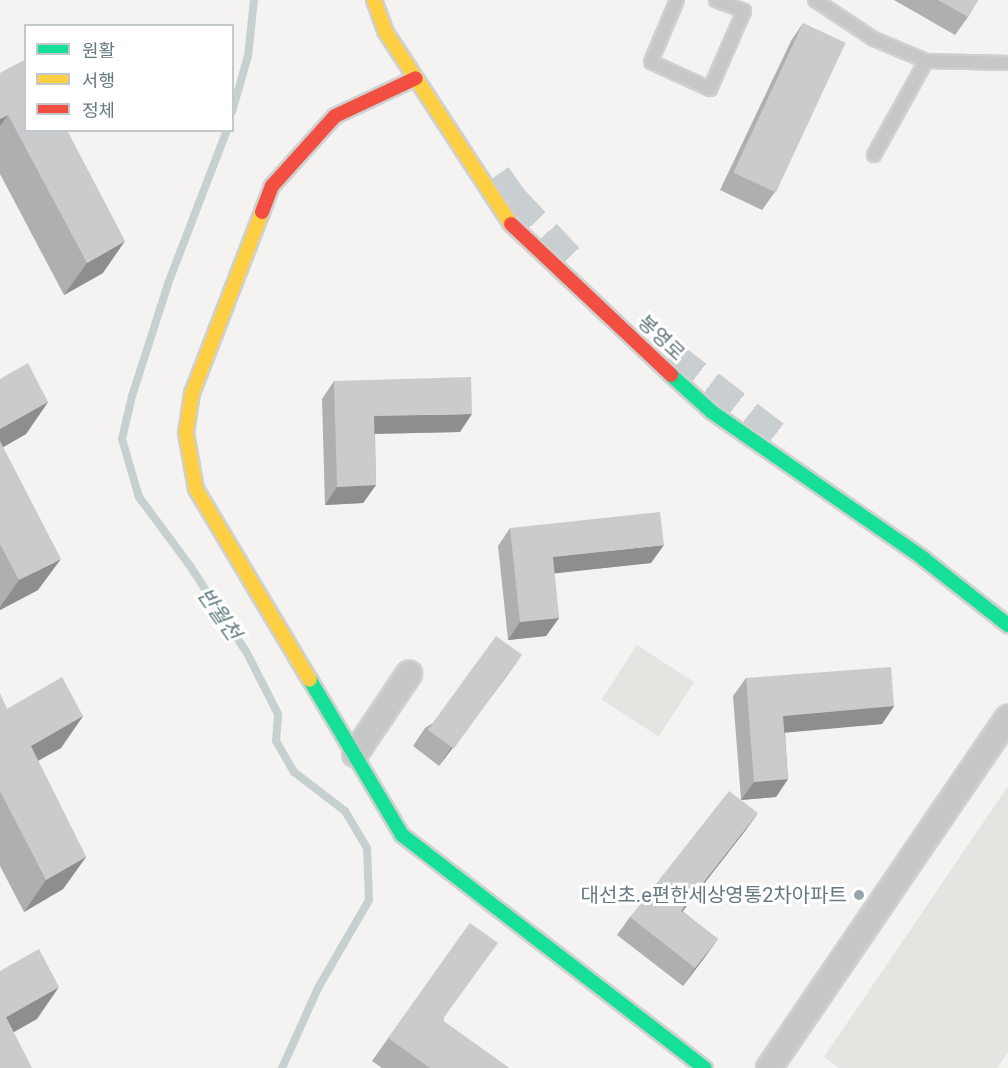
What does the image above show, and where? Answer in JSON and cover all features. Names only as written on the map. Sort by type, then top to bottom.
[{"type":"main road","name":"봉영로","points":[[374,0],[385,31],[515,230],[712,412],[924,559],[1008,625]]},
{"type":"main road","points":[[416,78],[334,116],[272,186],[192,393],[186,433],[196,489],[402,835],[705,1068]]},
{"type":"street","points":[[355,754],[409,675]]},
{"type":"street","points":[[769,1068],[1008,717]]},
{"type":"lane","points":[[677,0],[651,62],[711,89],[744,11],[716,0]]},
{"type":"lane","points":[[815,0],[874,39],[926,61],[1008,63]]},
{"type":"lane","points":[[874,155],[926,61]]},
{"type":"shaded area","points":[[637,645],[694,682],[659,737],[602,700]]},
{"type":"shaded area","points":[[1008,786],[1008,1052],[997,1068],[839,1068],[824,1057]]},
{"type":"building","points":[[938,0],[978,0],[968,17]]},
{"type":"building","points":[[803,23],[846,43],[776,192],[733,173]]},
{"type":"building","points":[[24,60],[24,132],[68,132],[125,241],[87,263],[8,115],[0,119],[0,73]]},
{"type":"building","points":[[28,363],[48,402],[0,429],[0,379]]},
{"type":"building","points":[[471,377],[472,414],[374,416],[376,485],[337,487],[334,381]]},
{"type":"building","points":[[0,441],[61,559],[19,580],[0,544]]},
{"type":"building","points":[[660,512],[664,545],[553,557],[559,618],[520,622],[510,528]]},
{"type":"building","points":[[496,636],[522,655],[454,749],[428,730]]},
{"type":"building","points":[[891,667],[894,706],[783,716],[788,779],[754,782],[746,678]]},
{"type":"building","points":[[62,677],[83,716],[31,746],[86,857],[46,880],[0,791],[0,694],[7,709]]},
{"type":"building","points":[[729,791],[758,813],[681,911],[718,939],[695,968],[630,917]]},
{"type":"building","points":[[470,923],[498,943],[442,1020],[509,1068],[430,1068],[388,1038]]},
{"type":"building","points":[[39,949],[59,987],[6,1017],[32,1068],[0,1068],[0,971]]},
{"type":"waterway","name":"반월천","points":[[234,105],[248,56],[254,0]]},
{"type":"waterway","name":"반월천","points":[[226,132],[168,284],[132,396],[122,439],[139,497],[190,566],[247,653],[278,714],[276,741],[294,772],[345,811],[367,848],[369,900],[318,988],[282,1068]]},
{"type":"tunnel","points":[[495,176],[511,199],[576,268]]},
{"type":"tunnel","points":[[670,356],[786,446]]},
{"type":"traffic: fast","points":[[671,375],[712,412],[924,559],[1008,625]]},
{"type":"traffic: fast","points":[[310,680],[402,835],[705,1068]]},
{"type":"traffic: slow","points":[[374,0],[385,31],[511,224]]},
{"type":"traffic: slow","points":[[262,212],[192,393],[186,433],[196,489],[310,680]]},
{"type":"traffic: jam","points":[[262,212],[272,186],[335,116],[416,78]]},
{"type":"traffic: jam","points":[[511,224],[671,375]]},
{"type":"place","name":"대선초.e편한세상영통2차아파트","points":[[859,895]]}]
